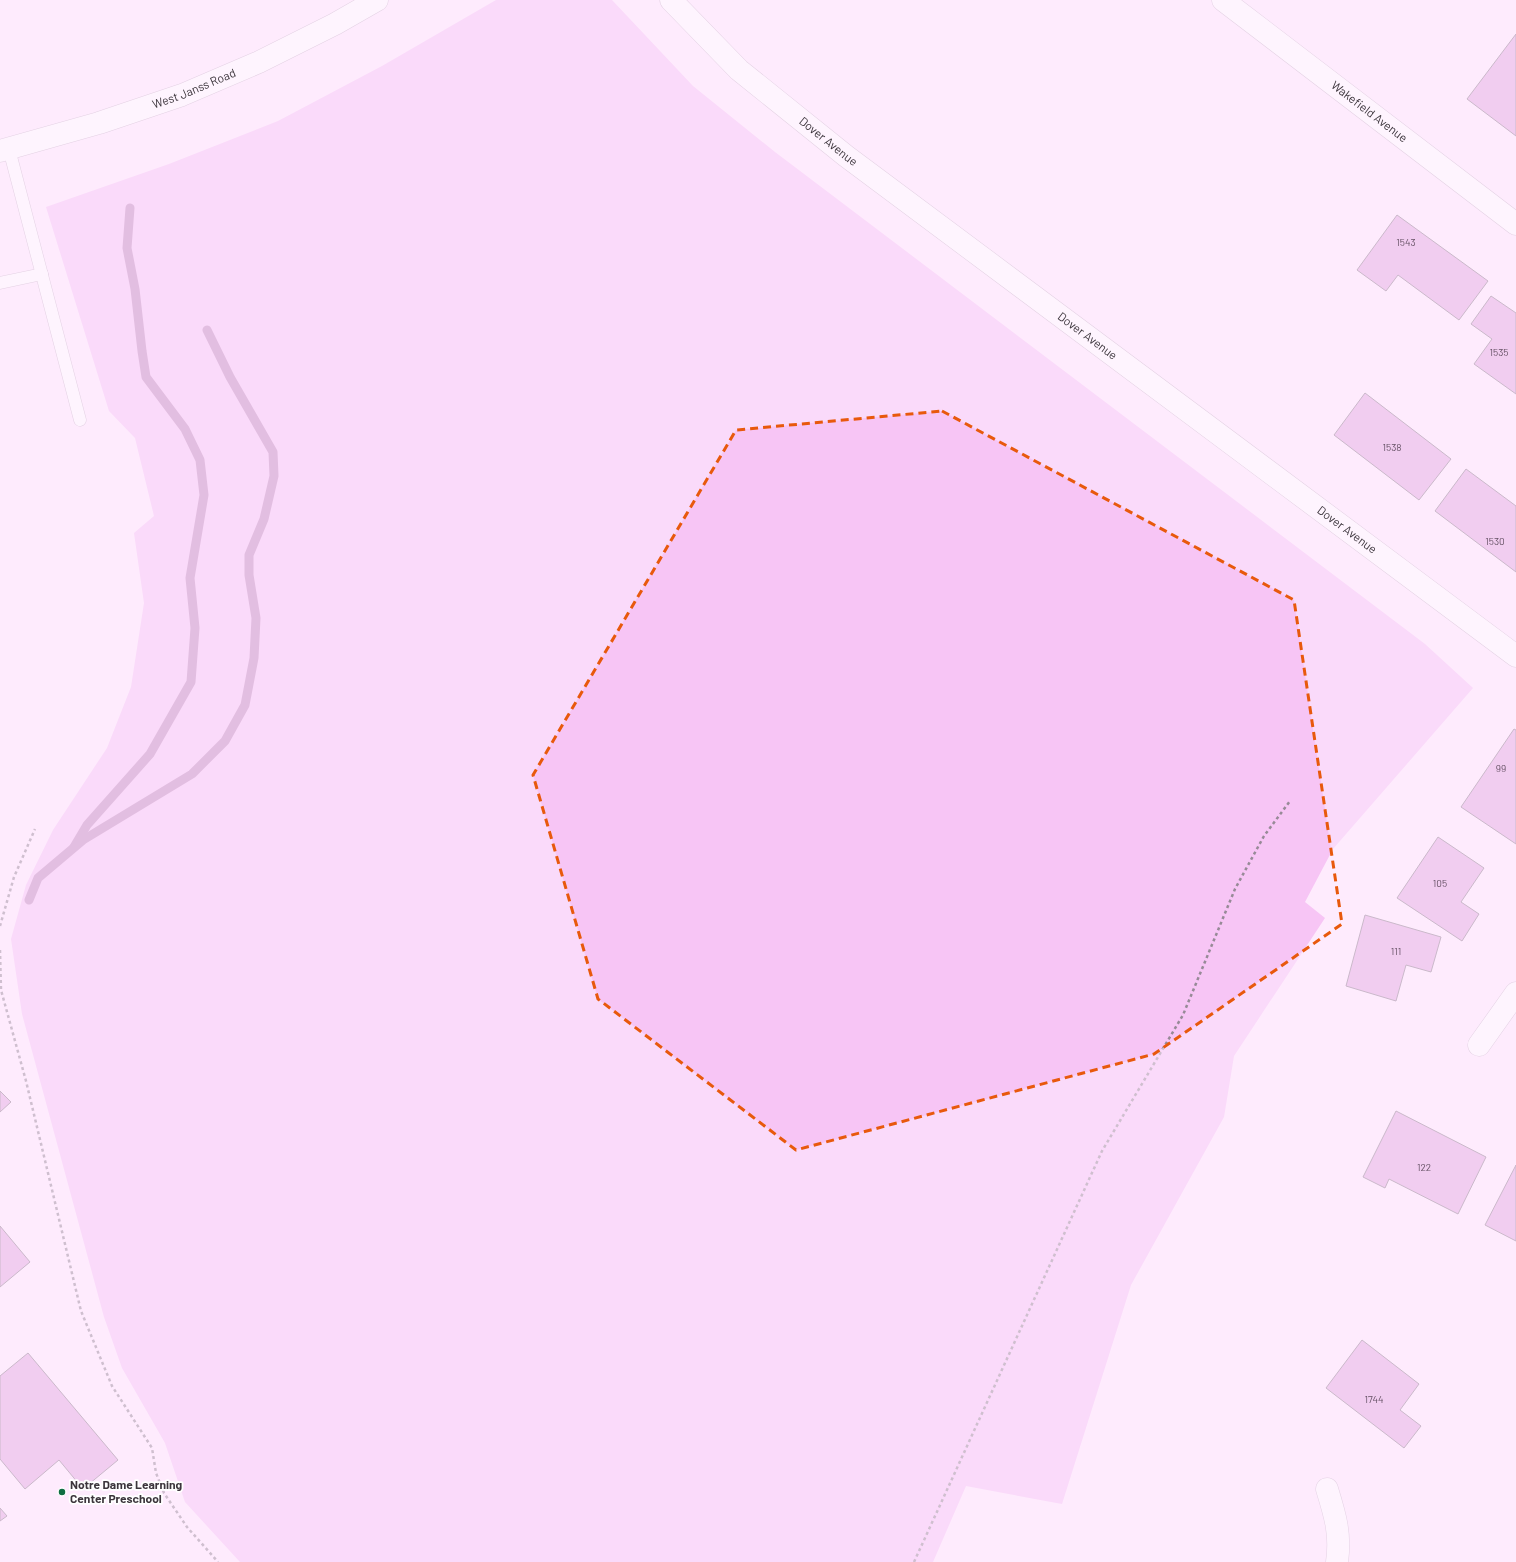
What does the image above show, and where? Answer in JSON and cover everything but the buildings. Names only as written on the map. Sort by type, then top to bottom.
[{"type":"street","name":"West Janss Road","points":[[5,150],[182,95],[259,62],[335,24],[377,0]]},
{"type":"street","name":"Dover Avenue","points":[[672,0],[739,70],[846,156],[1516,656]]},
{"type":"street","name":"Wakefield Avenue","points":[[1223,0],[1516,224]]},
{"type":"street","points":[[1479,1045],[1516,993]]},
{"type":"street","points":[[1327,1489],[1337,1519],[1339,1549],[1337,1562]]},
{"type":"lane","points":[[5,150],[42,274],[80,420]]},
{"type":"lane","points":[[0,283],[42,274]]},
{"type":"path","points":[[914,1562],[1102,1151],[1183,1015],[1235,889],[1264,836],[1290,801]]},
{"type":"path","points":[[0,926],[14,877],[35,829]]},
{"type":"path","points":[[0,950],[1,990],[26,1081],[81,1311],[112,1386],[152,1448],[156,1473],[164,1493],[187,1527],[218,1562]]},
{"type":"highlighted area","points":[[942,411],[1294,600],[1342,924],[1154,1054],[796,1150],[598,999],[533,775],[736,430]]},
{"type":"shaded area","points":[[496,0],[612,0],[693,86],[775,152],[1425,644],[1473,688],[1333,849],[1305,902],[1325,918],[1234,1056],[1224,1117],[1131,1285],[1062,1504],[966,1486],[933,1562],[240,1562],[185,1502],[165,1443],[122,1368],[104,1317],[22,1014],[11,939],[26,885],[53,830],[107,748],[131,687],[144,603],[134,533],[154,516],[135,438],[109,411],[46,207],[169,164],[278,121],[382,66]]},
{"type":"waterway","points":[[74,847],[87,825],[150,754],[191,682],[195,628],[190,578],[204,495],[200,460],[185,429],[146,377],[135,289],[127,248],[130,208]]},
{"type":"waterway","points":[[29,900],[38,878],[83,840],[192,774],[225,741],[245,705],[254,658],[256,618],[249,575],[249,555],[264,519],[274,476],[273,452],[230,377],[207,330]]},
{"type":"place","name":"Notre Dame Learning Center Preschool","points":[[62,1492]]}]
